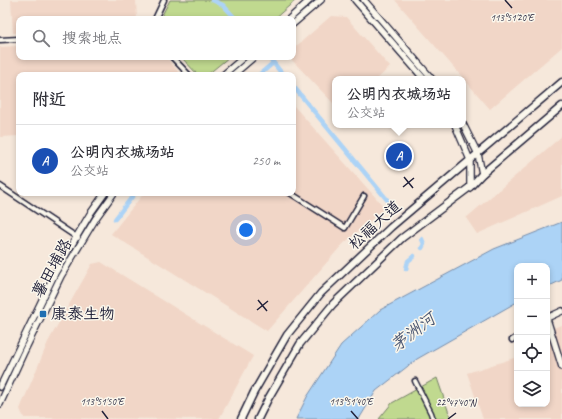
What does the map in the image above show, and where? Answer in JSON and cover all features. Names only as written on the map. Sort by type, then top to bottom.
[{"type":"main road","name":"松福大道","points":[[241,419],[254,392],[287,335],[321,293],[391,226],[562,82]]},
{"type":"main road","name":"松福大道","points":[[258,419],[300,344],[333,304],[402,238],[470,187],[482,174],[562,106]]},
{"type":"street","points":[[156,16],[164,0]]},
{"type":"street","points":[[292,16],[310,0]]},
{"type":"street","points":[[296,21],[321,0]]},
{"type":"street","points":[[355,0],[421,76]]},
{"type":"street","points":[[364,0],[429,76]]},
{"type":"street","points":[[0,40],[16,39]]},
{"type":"street","points":[[175,60],[185,72]]},
{"type":"street","points":[[226,72],[240,60]]},
{"type":"street","points":[[236,72],[250,60]]},
{"type":"street","points":[[456,128],[470,160],[470,187]]},
{"type":"street","points":[[465,128],[478,154],[482,174]]},
{"type":"street","points":[[0,186],[82,241]]},
{"type":"street","name":"薯田埔路","points":[[0,387],[55,273],[90,214],[103,196]]},
{"type":"street","name":"薯田埔路","points":[[0,404],[61,276],[96,218],[112,196]]},
{"type":"street","points":[[295,196],[345,228],[364,196]]},
{"type":"street","points":[[550,318],[562,312]]},
{"type":"street","points":[[550,328],[562,366]]},
{"type":"street","points":[[415,381],[433,419]]},
{"type":"shaded area","points":[[11,0],[136,0],[137,16],[16,16],[16,33],[13,33]]},
{"type":"shaded area","points":[[395,0],[562,0],[562,47],[490,109],[466,81],[466,76],[461,76]]},
{"type":"shaded area","points":[[331,16],[346,17],[390,67],[380,76],[332,76],[332,102],[292,60],[296,60],[296,46]]},
{"type":"shaded area","points":[[16,46],[16,60],[168,60],[178,72],[16,72],[16,136],[0,137],[0,47]]},
{"type":"shaded area","points":[[296,108],[385,208],[342,245],[267,331],[111,234],[142,196],[296,196]]},
{"type":"shaded area","points":[[562,136],[562,196],[477,234],[466,218]]},
{"type":"shaded area","points":[[101,262],[253,356],[219,419],[24,418],[20,409],[48,342],[92,264]]},
{"type":"shaded area","points":[[562,325],[562,419],[483,419],[467,373],[514,358],[514,407],[550,407],[550,329]]},
{"type":"green space","points":[[170,0],[296,0],[277,16],[162,16]]},
{"type":"green space","points":[[184,60],[225,60],[211,72],[195,72]]},
{"type":"green space","points":[[437,378],[451,419],[379,419],[392,403]]},
{"type":"water","name":"茅洲河","points":[[562,222],[562,280],[550,286],[550,263],[514,263],[514,304],[417,359],[376,391],[359,419],[296,419],[307,397],[341,345],[380,310],[494,249]]},
{"type":"waterway","points":[[212,0],[223,5],[233,16]]},
{"type":"waterway","points":[[271,60],[281,72]]},
{"type":"waterway","points":[[262,72],[273,63]]},
{"type":"waterway","points":[[296,90],[389,202]]},
{"type":"waterway","points":[[115,219],[133,196]]},
{"type":"waterway","points":[[422,239],[424,244],[422,248]]},
{"type":"waterway","points":[[406,269],[408,261],[414,256]]},
{"type":"place","name":"公明内衣城场站","points":[[399,156]]},
{"type":"place","name":"康泰生物","points":[[43,314]]}]
